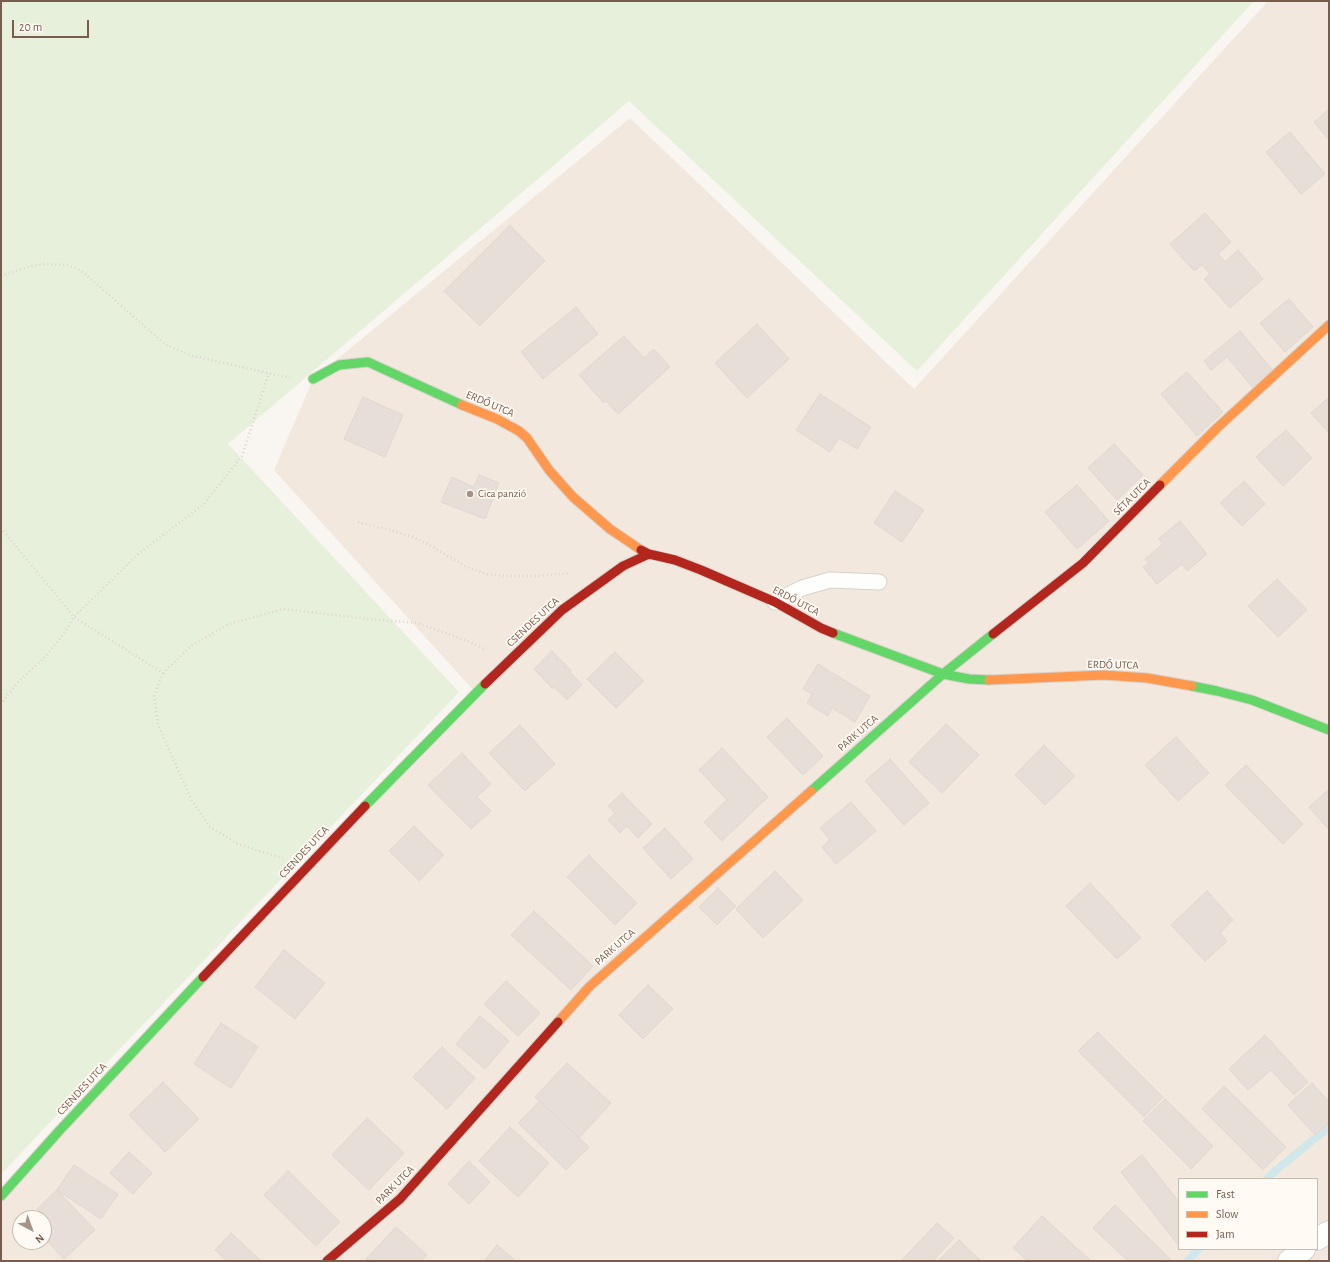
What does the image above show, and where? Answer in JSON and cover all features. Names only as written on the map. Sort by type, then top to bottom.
[{"type":"street","name":"SÉTA UTCA","points":[[943,674],[1083,563],[1217,428],[1329,325]]},
{"type":"street","name":"ERDŐ UTCA","points":[[313,379],[339,365],[356,362],[368,362],[425,390],[506,423],[527,438],[542,462],[572,497],[610,529],[631,544],[649,554],[675,560],[775,602],[828,631],[943,674],[969,680],[1104,676],[1130,676],[1147,678],[1217,691],[1252,700],[1329,730]]},
{"type":"street","name":"CSENDES UTCA","points":[[1,1196],[60,1130],[309,864],[476,692],[562,610],[623,566],[649,554]]},
{"type":"street","name":"PARK UTCA","points":[[327,1261],[400,1199],[590,986],[943,674]]},
{"type":"street","points":[[1318,1238],[1329,1232]]},
{"type":"street","points":[[1289,1261],[1303,1250]]},
{"type":"lane","points":[[775,602],[802,588],[830,580],[879,582]]},
{"type":"path","points":[[1,6],[5,1]]},
{"type":"path","points":[[1,276],[32,266],[45,264],[71,266],[83,272],[166,345],[193,356],[294,379],[313,379]]},
{"type":"path","points":[[1,705],[20,680],[43,659],[63,635],[74,617],[138,554],[203,505],[242,456],[269,373]]},
{"type":"path","points":[[358,522],[413,537],[465,566],[486,574],[538,576],[577,572]]},
{"type":"path","points":[[1,528],[74,617],[163,673]]},
{"type":"path","points":[[309,864],[259,851],[236,843],[210,827],[192,801],[158,725],[154,696],[163,673],[192,646],[229,624],[283,609],[369,620],[418,624],[470,642],[508,662]]},
{"type":"shaded area","points":[[1268,1],[1329,1],[1329,1261],[1,1261],[1,1197],[475,692],[274,470],[313,379],[630,118],[914,389]]},
{"type":"green space","points":[[1,1],[1254,1],[917,371],[629,101],[228,444],[459,692],[1,1174]]},
{"type":"building","points":[[1329,109],[1329,140],[1314,122]]},
{"type":"building","points":[[1290,132],[1325,174],[1301,194],[1266,152]]},
{"type":"building","points":[[1205,213],[1231,242],[1218,254],[1225,262],[1238,250],[1263,279],[1230,308],[1204,279],[1210,274],[1202,265],[1194,271],[1170,244]]},
{"type":"building","points":[[510,225],[545,261],[480,326],[444,291]]},
{"type":"building","points":[[1289,299],[1313,327],[1285,352],[1260,323]]},
{"type":"building","points":[[576,307],[598,334],[543,379],[521,352]]},
{"type":"building","points":[[757,324],[789,359],[747,398],[715,363]]},
{"type":"building","points":[[1240,331],[1274,372],[1254,389],[1227,357],[1211,370],[1204,361]]},
{"type":"building","points":[[624,336],[644,358],[654,349],[670,367],[618,414],[606,401],[604,403],[579,375]]},
{"type":"building","points":[[1187,372],[1223,412],[1197,436],[1161,394]]},
{"type":"building","points":[[820,394],[871,427],[857,449],[839,438],[830,452],[796,430]]},
{"type":"building","points":[[363,397],[403,415],[385,457],[344,439]]},
{"type":"building","points":[[1329,397],[1329,433],[1311,413]]},
{"type":"building","points":[[1286,430],[1312,458],[1283,486],[1256,457]]},
{"type":"building","points":[[1114,444],[1143,475],[1117,500],[1088,468]]},
{"type":"building","name":"Cica panzió","points":[[479,475],[499,483],[485,519],[441,502],[452,477],[474,487]]},
{"type":"building","points":[[1244,481],[1265,504],[1242,526],[1220,503]]},
{"type":"building","points":[[1077,485],[1109,521],[1077,549],[1045,512]]},
{"type":"building","points":[[895,491],[924,510],[902,542],[874,523]]},
{"type":"building","points":[[1180,521],[1207,554],[1187,571],[1182,564],[1157,584],[1143,567],[1149,564],[1145,559],[1163,544],[1158,539]]},
{"type":"building","points":[[1277,579],[1307,610],[1278,637],[1248,606]]},
{"type":"building","points":[[552,651],[571,670],[570,672],[582,685],[567,700],[554,687],[552,688],[534,669]]},
{"type":"building","points":[[615,652],[644,681],[616,708],[587,679]]},
{"type":"building","points":[[818,664],[870,696],[855,722],[832,708],[828,716],[807,703],[812,694],[803,689]]},
{"type":"building","points":[[787,718],[823,756],[803,775],[767,737]]},
{"type":"building","points":[[946,724],[979,755],[942,793],[909,762]]},
{"type":"building","points":[[520,725],[555,764],[525,791],[489,753]]},
{"type":"building","points":[[1176,737],[1209,773],[1178,801],[1145,765]]},
{"type":"building","points":[[1044,745],[1075,776],[1045,805],[1015,775]]},
{"type":"building","points":[[722,748],[768,797],[722,841],[704,822],[727,800],[699,770]]},
{"type":"building","points":[[462,753],[491,784],[477,797],[491,811],[471,829],[428,785]]},
{"type":"building","points":[[890,759],[929,803],[904,825],[865,781]]},
{"type":"building","points":[[1246,765],[1303,824],[1283,844],[1225,785]]},
{"type":"building","points":[[1329,789],[1329,830],[1309,807]]},
{"type":"building","points":[[622,793],[652,824],[638,838],[627,826],[620,833],[608,820],[615,813],[608,806]]},
{"type":"building","points":[[851,802],[876,831],[836,864],[822,847],[830,840],[820,828]]},
{"type":"building","points":[[414,826],[444,855],[419,881],[389,851]]},
{"type":"building","points":[[665,828],[693,859],[671,879],[643,848]]},
{"type":"building","points":[[589,855],[637,903],[615,925],[567,877]]},
{"type":"building","points":[[775,871],[803,900],[763,938],[736,909]]},
{"type":"building","points":[[1090,883],[1141,938],[1117,959],[1066,906]]},
{"type":"building","points":[[718,888],[736,906],[717,925],[699,907]]},
{"type":"building","points":[[1207,891],[1233,920],[1220,933],[1227,941],[1205,961],[1171,925]]},
{"type":"building","points":[[534,911],[593,966],[571,990],[511,935]]},
{"type":"building","points":[[284,950],[325,983],[295,1019],[255,987]]},
{"type":"building","points":[[506,981],[540,1013],[518,1036],[484,1004]]},
{"type":"building","points":[[648,985],[673,1009],[643,1039],[619,1015]]},
{"type":"building","points":[[480,1016],[509,1041],[485,1069],[456,1044]]},
{"type":"building","points":[[221,1023],[258,1047],[231,1088],[194,1064]]},
{"type":"building","points":[[1098,1032],[1163,1097],[1144,1117],[1078,1051]]},
{"type":"building","points":[[1265,1035],[1308,1082],[1294,1095],[1271,1070],[1248,1090],[1229,1069]]},
{"type":"building","points":[[442,1047],[475,1078],[447,1109],[413,1077]]},
{"type":"building","points":[[567,1063],[611,1103],[579,1138],[535,1097]]},
{"type":"building","points":[[163,1082],[199,1119],[165,1152],[129,1115]]},
{"type":"building","points":[[1312,1083],[1329,1102],[1329,1123],[1315,1135],[1288,1105]]},
{"type":"building","points":[[1224,1086],[1286,1147],[1263,1170],[1202,1109]]},
{"type":"building","points":[[1165,1099],[1213,1146],[1191,1169],[1143,1121]]},
{"type":"building","points":[[540,1101],[589,1147],[566,1170],[518,1123]]},
{"type":"building","points":[[367,1118],[404,1153],[369,1190],[332,1155]]},
{"type":"building","points":[[510,1127],[549,1163],[518,1197],[479,1161]]},
{"type":"building","points":[[129,1152],[152,1173],[133,1194],[110,1173]]},
{"type":"building","points":[[1142,1155],[1178,1201],[1178,1245],[1121,1172]]},
{"type":"building","points":[[469,1161],[490,1182],[469,1204],[448,1184]]},
{"type":"building","points":[[74,1165],[118,1194],[101,1219],[57,1190]]},
{"type":"building","points":[[288,1171],[340,1222],[316,1246],[264,1195]]},
{"type":"building","points":[[57,1190],[95,1230],[64,1259],[52,1246],[52,1210],[37,1209]]},
{"type":"building","points":[[1115,1205],[1170,1259],[1168,1261],[1128,1261],[1093,1228]]},
{"type":"building","points":[[1042,1216],[1091,1261],[1028,1261],[1013,1248]]},
{"type":"building","points":[[937,1223],[954,1238],[933,1261],[902,1260]]},
{"type":"building","points":[[396,1227],[427,1255],[421,1261],[369,1261],[366,1259]]},
{"type":"building","points":[[231,1233],[261,1261],[227,1261],[215,1250]]},
{"type":"building","points":[[959,1240],[981,1261],[938,1261]]},
{"type":"building","points":[[497,1245],[516,1261],[484,1261]]},
{"type":"waterway","points":[[1268,1178],[1329,1127]]},
{"type":"waterway","points":[[1187,1261],[1198,1250]]},
{"type":"traffic: fast","points":[[313,379],[339,365],[368,362],[462,405]]},
{"type":"traffic: fast","points":[[833,633],[943,674],[969,679],[989,680]]},
{"type":"traffic: fast","points":[[811,791],[943,674],[993,634]]},
{"type":"traffic: fast","points":[[365,806],[485,684]]},
{"type":"traffic: fast","points":[[1192,686],[1252,700],[1329,730]]},
{"type":"traffic: fast","points":[[1,1196],[60,1130],[203,977]]},
{"type":"traffic: slow","points":[[1160,485],[1217,428],[1329,325]]},
{"type":"traffic: slow","points":[[462,405],[497,419],[519,431],[527,438],[549,470],[573,497],[610,529],[641,550]]},
{"type":"traffic: slow","points":[[989,680],[1104,675],[1147,678],[1192,686]]},
{"type":"traffic: slow","points":[[558,1022],[590,986],[811,791]]},
{"type":"traffic: jam","points":[[993,634],[1083,563],[1160,485]]},
{"type":"traffic: jam","points":[[641,550],[649,554],[675,560],[701,570],[775,602],[821,628],[833,633]]},
{"type":"traffic: jam","points":[[485,684],[562,610],[623,566],[649,554]]},
{"type":"traffic: jam","points":[[203,977],[365,806]]},
{"type":"traffic: jam","points":[[327,1261],[400,1199],[558,1022]]},
{"type":"place","name":"Cica panzió","points":[[470,494]]}]
